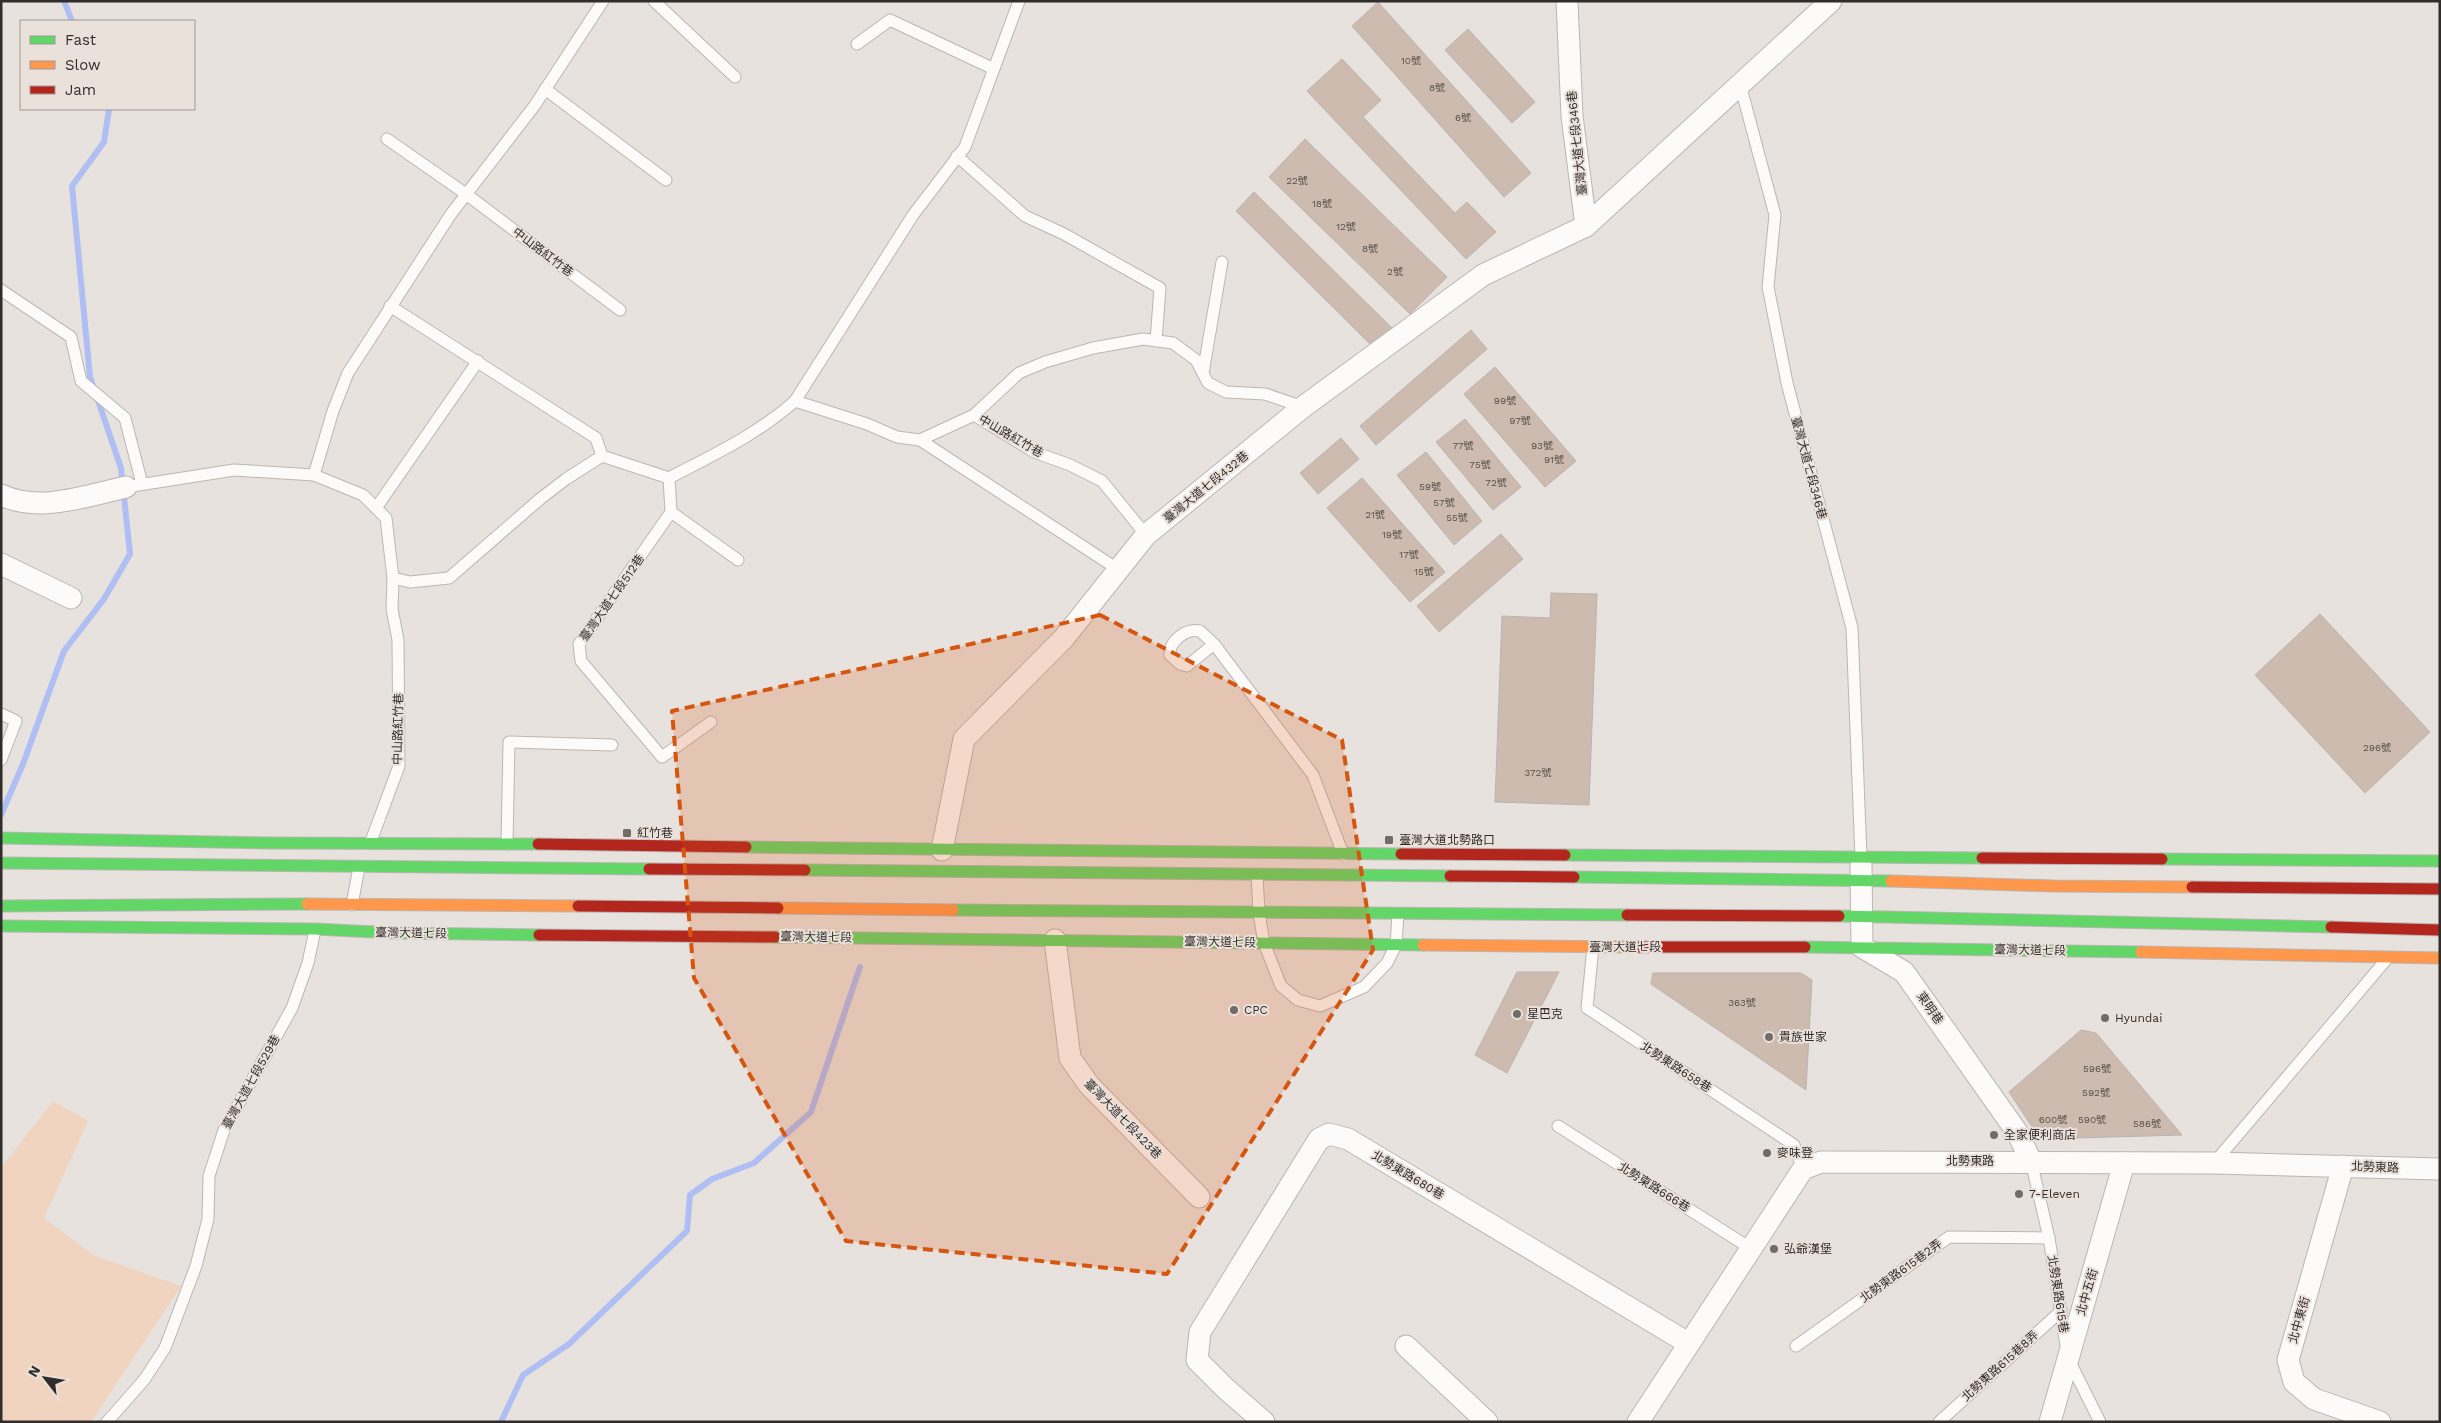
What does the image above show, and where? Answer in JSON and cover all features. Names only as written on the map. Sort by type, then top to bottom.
[{"type":"main road","points":[[1,838],[270,843],[370,842],[1343,854],[2440,861]]},
{"type":"main road","points":[[1,863],[1861,880],[2053,886],[2440,889]]},
{"type":"main road","name":"臺灣大道七段","points":[[1,906],[1055,940],[1593,948],[1862,947],[2440,958]]},
{"type":"main road","name":"臺灣大道七段","points":[[1,926],[315,929],[349,918],[1398,914],[1862,916],[2440,930]]},
{"type":"street","name":"臺灣大道七段346巷","points":[[1567,1],[1572,116],[1586,226]]},
{"type":"street","points":[[1586,226],[1831,1]]},
{"type":"street","name":"臺灣大道七段432巷","points":[[942,850],[964,739],[1064,638],[1146,536],[1303,408],[1483,275],[1586,226]]},
{"type":"street","points":[[1,496],[17,503],[52,502],[134,486]]},
{"type":"street","points":[[1,564],[71,598]]},
{"type":"street","points":[[1861,857],[1862,947]]},
{"type":"street","name":"臺灣大道七段423巷","points":[[1055,940],[1070,1058],[1089,1085],[1199,1197]]},
{"type":"street","name":"東明巷","points":[[1862,947],[1904,972],[2017,1132],[2031,1161]]},
{"type":"street","name":"北勢東路680巷","points":[[1264,1422],[1226,1389],[1197,1360],[1200,1332],[1320,1139],[1329,1134],[1348,1139],[1688,1343]]},
{"type":"street","name":"北勢東路","points":[[1803,1168],[1821,1162],[2031,1161],[2214,1163],[2440,1169]]},
{"type":"street","name":"北中五街","points":[[2050,1422],[2124,1163]]},
{"type":"street","name":"北中東街","points":[[2343,1166],[2288,1360],[2294,1382],[2314,1399],[2380,1422]]},
{"type":"street","points":[[1642,1420],[1688,1343],[1803,1168]]},
{"type":"street","points":[[1406,1346],[1487,1422]]},
{"type":"lane","points":[[314,475],[333,411],[348,373],[390,306],[466,194],[545,89],[603,1]]},
{"type":"lane","points":[[654,1],[735,77]]},
{"type":"lane","points":[[602,456],[669,478],[752,434],[795,401],[913,215],[965,148],[1019,1]]},
{"type":"lane","points":[[857,44],[890,20],[994,69]]},
{"type":"lane","name":"臺灣大道七段346巷","points":[[1740,84],[1775,215],[1768,287],[1787,383],[1852,628],[1861,857]]},
{"type":"lane","points":[[545,89],[666,180]]},
{"type":"lane","name":"中山路紅竹巷","points":[[388,139],[466,194],[620,310]]},
{"type":"lane","points":[[957,156],[1025,216],[1064,234],[1160,288],[1156,341]]},
{"type":"lane","points":[[1203,373],[1222,262]]},
{"type":"lane","points":[[1,290],[70,337],[80,380],[125,418],[134,486]]},
{"type":"lane","points":[[390,306],[596,438],[602,456]]},
{"type":"lane","points":[[974,415],[1019,373],[1045,362],[1135,340],[1174,343],[1196,360],[1208,383],[1226,392],[1265,394],[1303,408]]},
{"type":"lane","points":[[376,508],[478,361]]},
{"type":"lane","points":[[795,401],[867,424],[897,437],[920,440],[1119,570]]},
{"type":"lane","name":"中山路紅竹巷","points":[[920,440],[974,415],[1034,452],[1070,465],[1102,481],[1146,536]]},
{"type":"lane","points":[[393,578],[410,582],[449,578],[540,499],[566,479],[602,456]]},
{"type":"lane","name":"中山路紅竹巷","points":[[134,486],[234,470],[314,475],[363,495],[386,518],[393,578],[392,609],[398,640],[399,766],[359,867],[349,918]]},
{"type":"lane","points":[[669,478],[671,512],[738,560]]},
{"type":"lane","name":"臺灣大道七段512巷","points":[[671,512],[579,644],[581,660],[662,757],[711,722]]},
{"type":"lane","points":[[1214,644],[1313,775],[1343,854]]},
{"type":"lane","points":[[1,714],[16,721],[1,760]]},
{"type":"lane","points":[[507,844],[509,742],[612,746]]},
{"type":"lane","points":[[1256,853],[1259,914],[1264,942],[1281,986],[1298,1000],[1320,1006],[1364,987],[1387,963],[1396,945],[1398,914]]},
{"type":"lane","name":"臺灣大道七段529巷","points":[[107,1422],[144,1380],[165,1348],[196,1266],[208,1219],[208,1176],[224,1130],[292,1008],[308,963],[315,929]]},
{"type":"lane","name":"北勢東路658巷","points":[[1593,948],[1587,1008],[1794,1145],[1803,1168]]},
{"type":"lane","points":[[2214,1163],[2388,958]]},
{"type":"lane","name":"北勢東路666巷","points":[[1558,1126],[1750,1248]]},
{"type":"lane","name":"北勢東路615巷","points":[[2031,1161],[2050,1238],[2068,1358],[2100,1422]]},
{"type":"lane","name":"北勢東路615巷2弄","points":[[1796,1346],[1949,1237],[2050,1238]]},
{"type":"lane","name":"北勢東路615巷8弄","points":[[1939,1422],[2061,1311]]},
{"type":"highlighted area","points":[[1100,615],[1342,740],[1373,950],[1167,1274],[846,1241],[694,978],[672,711]]},
{"type":"shaded area","points":[[53,1101],[88,1121],[44,1218],[93,1255],[181,1286],[91,1422],[1,1422],[1,1168]]},
{"type":"building","points":[[1378,2],[1531,173],[1504,197],[1352,26]]},
{"type":"building","points":[[1468,29],[1535,102],[1512,123],[1445,50]]},
{"type":"building","points":[[1342,59],[1381,100],[1363,117],[1455,213],[1467,202],[1496,232],[1466,259],[1307,91]]},
{"type":"building","points":[[1305,139],[1447,277],[1410,314],[1269,177]]},
{"type":"building","points":[[1254,192],[1393,329],[1374,348],[1236,211]]},
{"type":"building","points":[[1471,330],[1487,349],[1376,445],[1360,426]]},
{"type":"building","points":[[1495,367],[1576,461],[1545,487],[1464,394]]},
{"type":"building","points":[[1465,419],[1521,487],[1493,510],[1436,442]]},
{"type":"building","points":[[1341,438],[1359,459],[1318,494],[1300,473]]},
{"type":"building","points":[[1426,452],[1482,521],[1454,545],[1397,475]]},
{"type":"building","points":[[1362,478],[1445,572],[1410,602],[1327,508]]},
{"type":"building","points":[[1501,534],[1523,559],[1439,632],[1417,606]]},
{"type":"building","points":[[1551,593],[1597,594],[1589,805],[1495,802],[1502,616],[1550,618]]},
{"type":"building","points":[[2320,614],[2430,732],[2365,793],[2255,675]]},
{"type":"building","name":"星巴克","points":[[1517,972],[1559,972],[1507,1073],[1475,1055]]},
{"type":"building","name":"貴族世家","points":[[1653,973],[1801,973],[1812,980],[1806,1090],[1651,984]]},
{"type":"building","points":[[2081,1030],[2096,1033],[2182,1135],[2040,1139],[2009,1092]]},
{"type":"waterway","points":[[64,1],[72,20]]},
{"type":"waterway","points":[[1,815],[23,764],[64,651],[104,599],[130,554],[121,468],[90,377],[72,186],[104,142],[109,110]]},
{"type":"waterway","points":[[501,1422],[523,1375],[569,1344],[687,1231],[690,1195],[712,1179],[754,1163],[811,1112],[860,967]]},
{"type":"traffic: fast","points":[[1,838],[270,843],[538,844]]},
{"type":"traffic: fast","points":[[746,847],[1401,854]]},
{"type":"traffic: fast","points":[[1565,855],[1982,858]]},
{"type":"traffic: fast","points":[[2162,859],[2440,861]]},
{"type":"traffic: fast","points":[[1,863],[649,869]]},
{"type":"traffic: fast","points":[[805,870],[1450,876]]},
{"type":"traffic: fast","points":[[1574,877],[1891,881]]},
{"type":"traffic: fast","points":[[1,906],[307,904]]},
{"type":"traffic: fast","points":[[953,910],[1627,915]]},
{"type":"traffic: fast","points":[[1839,916],[2331,927]]},
{"type":"traffic: fast","points":[[1,926],[315,929],[395,933],[539,935]]},
{"type":"traffic: fast","points":[[775,937],[1423,945]]},
{"type":"traffic: fast","points":[[1805,947],[2141,952]]},
{"type":"traffic: slow","points":[[1891,881],[2053,886],[2192,887]]},
{"type":"traffic: slow","points":[[307,904],[578,906]]},
{"type":"traffic: slow","points":[[778,908],[953,910]]},
{"type":"traffic: slow","points":[[1423,945],[1638,947]]},
{"type":"traffic: slow","points":[[2141,952],[2440,958]]},
{"type":"traffic: jam","points":[[538,844],[746,847]]},
{"type":"traffic: jam","points":[[1401,854],[1565,855]]},
{"type":"traffic: jam","points":[[1982,858],[2162,859]]},
{"type":"traffic: jam","points":[[649,869],[805,870]]},
{"type":"traffic: jam","points":[[1450,876],[1574,877]]},
{"type":"traffic: jam","points":[[2192,887],[2440,889]]},
{"type":"traffic: jam","points":[[578,906],[778,908]]},
{"type":"traffic: jam","points":[[1627,915],[1839,916]]},
{"type":"traffic: jam","points":[[2331,927],[2440,930]]},
{"type":"traffic: jam","points":[[539,935],[775,937]]},
{"type":"traffic: jam","points":[[1638,947],[1805,947]]},
{"type":"place","name":"紅竹巷","points":[[627,833]]},
{"type":"place","name":"臺灣大道北勢路口","points":[[1389,840]]},
{"type":"place","name":"CPC","points":[[1234,1010]]},
{"type":"place","name":"星巴克","points":[[1517,1014]]},
{"type":"place","name":"Hyundai","points":[[2105,1018]]},
{"type":"place","name":"貴族世家","points":[[1769,1037]]},
{"type":"place","name":"全家便利商店","points":[[1994,1135]]},
{"type":"place","name":"麥味登","points":[[1767,1153]]},
{"type":"place","name":"7-Eleven","points":[[2019,1194]]},
{"type":"place","name":"弘爺漢堡","points":[[1774,1249]]}]
